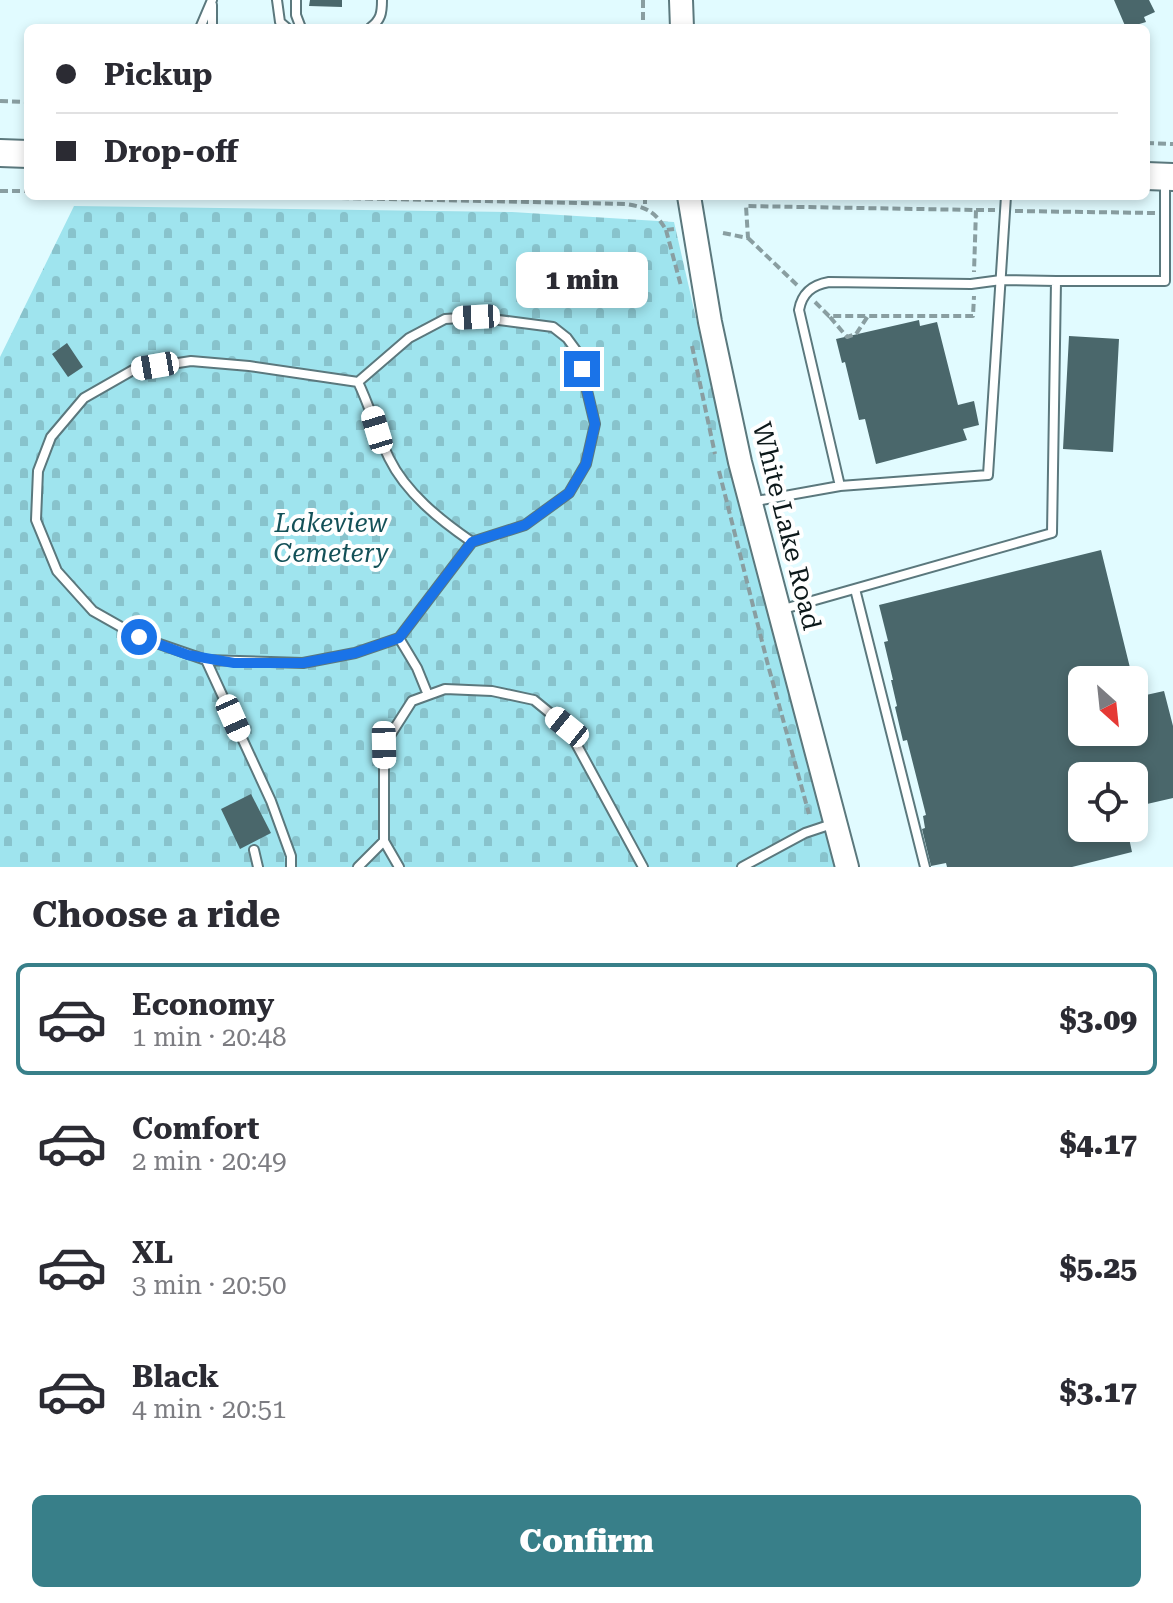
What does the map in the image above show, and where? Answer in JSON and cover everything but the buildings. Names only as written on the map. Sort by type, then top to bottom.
[{"type":"main road","points":[[0,153],[24,154]]},
{"type":"street","points":[[681,0],[682,24]]},
{"type":"street","name":"White Lake Road","points":[[690,200],[710,322],[751,502],[847,867]]},
{"type":"lane","points":[[202,24],[212,0]]},
{"type":"lane","points":[[212,0],[212,24]]},
{"type":"lane","points":[[277,0],[282,24]]},
{"type":"lane","points":[[296,0],[299,24]]},
{"type":"lane","points":[[373,24],[381,14],[382,0]]},
{"type":"lane","points":[[840,486],[799,310],[806,293],[829,282],[974,284],[1001,280],[1169,281],[1161,176]]},
{"type":"lane","points":[[751,502],[840,486],[988,475],[1006,200]]},
{"type":"lane","points":[[779,611],[1052,533],[1056,281]]},
{"type":"lane","points":[[476,317],[553,327],[567,338],[578,353],[595,424],[586,464],[569,493],[525,525],[472,542],[399,638],[355,653],[303,663],[206,660],[139,637],[93,611],[57,571],[36,520],[38,471],[51,437],[84,398],[133,370],[191,361],[358,382],[409,338],[445,319],[476,317]]},
{"type":"lane","points":[[358,382],[391,462],[420,501],[472,542]]},
{"type":"lane","points":[[855,589],[925,867]]},
{"type":"lane","points":[[399,638],[417,668],[428,695]]},
{"type":"lane","points":[[206,660],[271,801],[291,856],[291,867]]},
{"type":"lane","points":[[399,867],[384,841],[384,745],[412,701],[445,689],[492,691],[534,700],[567,727],[643,867]]},
{"type":"lane","points":[[742,867],[805,833],[835,823]]},
{"type":"lane","points":[[358,867],[384,841]]},
{"type":"lane","points":[[254,850],[258,867]]},
{"type":"path","points":[[643,0],[643,24]]},
{"type":"path","points":[[0,101],[24,102]]},
{"type":"path","points":[[1150,143],[1173,144]]},
{"type":"path","points":[[0,191],[24,191]]},
{"type":"path","points":[[436,200],[645,207],[655,214],[666,230],[682,291]]},
{"type":"path","points":[[645,200],[645,207]]},
{"type":"path","points":[[748,238],[746,206],[1165,214]]},
{"type":"path","points":[[829,316],[973,316],[976,210]]},
{"type":"path","points":[[666,230],[674,229]]},
{"type":"path","points":[[723,233],[748,238],[847,337],[856,334],[868,316]]},
{"type":"green space","name":"Lakeview Cemetery","points":[[74,206],[512,212],[674,222],[731,471],[835,867],[0,867],[0,357]]},
{"type":"route","points":[[139,637],[206,660],[234,663],[303,663],[355,653],[399,638],[472,542],[525,525],[569,493],[586,464],[595,424],[582,369]]}]
